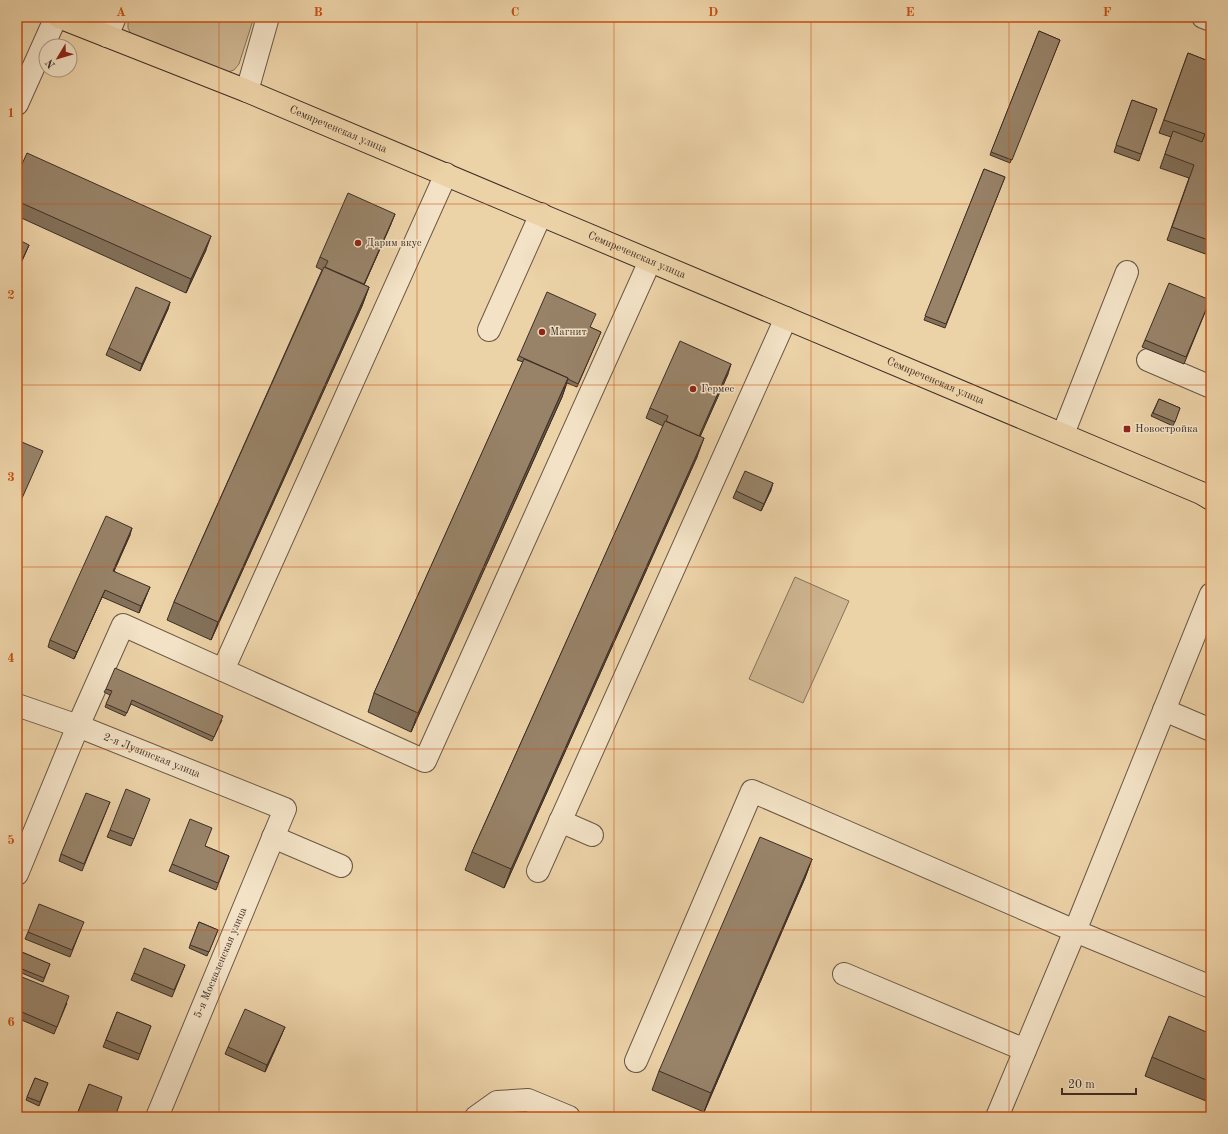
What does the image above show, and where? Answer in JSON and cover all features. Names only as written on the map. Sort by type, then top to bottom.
[{"type":"main road","name":"Семиреченская улица","points":[[57,17],[111,26],[247,91],[1063,434],[1201,493],[1211,499]]},
{"type":"street","points":[[17,104],[57,17]]},
{"type":"street","points":[[247,91],[268,17]]},
{"type":"street","points":[[1203,17],[1211,20]]},
{"type":"street","points":[[223,670],[446,174]]},
{"type":"street","points":[[489,330],[541,214]]},
{"type":"street","points":[[17,874],[78,726],[123,625],[425,761],[650,260]]},
{"type":"street","points":[[1063,434],[1127,272]]},
{"type":"street","points":[[538,872],[786,318]]},
{"type":"street","points":[[1148,360],[1211,387]]},
{"type":"street","points":[[997,1117],[1075,931],[1211,594]]},
{"type":"street","name":"2-я Лузинская улица","points":[[17,705],[78,726],[285,809]]},
{"type":"street","points":[[1164,710],[1211,730]]},
{"type":"street","points":[[636,1061],[752,791],[1075,931],[1211,987]]},
{"type":"street","name":"5-я Москаленская улица","points":[[157,1117],[285,809]]},
{"type":"street","points":[[560,821],[592,835]]},
{"type":"street","points":[[273,837],[341,866]]},
{"type":"street","points":[[844,974],[1025,1050]]},
{"type":"street","points":[[476,1117],[496,1102],[528,1100],[569,1117]]},
{"type":"shaded area","points":[[128,17],[254,17],[239,64],[234,70],[225,73],[132,36],[128,28]]},
{"type":"shaded area","points":[[795,577],[849,601],[803,703],[749,679]]},
{"type":"building","points":[[1039,31],[1060,40],[1012,160],[991,152]]},
{"type":"building","points":[[1188,53],[1211,62],[1211,241],[1172,227],[1194,165],[1165,154],[1173,131],[1202,142],[1205,134],[1164,120]]},
{"type":"building","points":[[1132,100],[1157,109],[1141,154],[1116,145]]},
{"type":"building","points":[[27,153],[211,236],[191,279],[17,201],[17,175]]},
{"type":"building","points":[[17,161],[21,162],[17,171]]},
{"type":"building","points":[[984,169],[1005,177],[946,324],[925,316]]},
{"type":"building","points":[[348,193],[395,214],[364,284],[325,267],[328,261],[320,257]]},
{"type":"building","points":[[17,239],[29,245],[17,271]]},
{"type":"building","points":[[324,267],[369,287],[218,622],[174,602]]},
{"type":"building","points":[[1169,283],[1210,300],[1186,357],[1145,340]]},
{"type":"building","points":[[136,287],[170,302],[142,364],[109,348]]},
{"type":"building","points":[[547,292],[596,314],[590,327],[601,332],[578,384],[519,356]]},
{"type":"building","points":[[680,341],[731,364],[699,436],[666,421],[668,416],[650,408]]},
{"type":"building","points":[[524,359],[568,378],[418,713],[374,693]]},
{"type":"building","points":[[1159,399],[1180,408],[1175,422],[1153,413]]},
{"type":"building","points":[[665,421],[704,438],[511,869],[472,852]]},
{"type":"building","points":[[17,440],[43,451],[19,505],[17,504]]},
{"type":"building","points":[[745,471],[773,483],[764,504],[736,491]]},
{"type":"building","points":[[106,516],[132,528],[113,571],[150,587],[141,606],[105,590],[77,652],[50,640]]},
{"type":"building","points":[[115,668],[223,716],[214,737],[132,700],[127,713],[106,704],[112,691],[106,689]]},
{"type":"building","points":[[126,789],[150,799],[134,839],[110,830]]},
{"type":"building","points":[[86,793],[110,802],[84,864],[61,854]]},
{"type":"building","points":[[190,819],[212,828],[205,846],[229,856],[218,883],[172,864]]},
{"type":"building","points":[[760,837],[812,859],[711,1093],[659,1071]]},
{"type":"building","points":[[39,904],[84,922],[72,950],[28,932]]},
{"type":"building","points":[[199,922],[218,930],[209,952],[190,945]]},
{"type":"building","points":[[144,948],[185,965],[174,990],[134,973]]},
{"type":"building","points":[[17,950],[50,964],[44,978],[17,967]]},
{"type":"building","points":[[17,975],[69,996],[57,1027],[17,1010]]},
{"type":"building","points":[[245,1009],[285,1027],[267,1065],[228,1047]]},
{"type":"building","points":[[117,1012],[151,1026],[140,1054],[106,1040]]},
{"type":"building","points":[[1169,1016],[1211,1034],[1211,1082],[1152,1057]]},
{"type":"building","points":[[35,1078],[48,1083],[40,1102],[27,1097]]},
{"type":"building","points":[[89,1084],[122,1097],[115,1117],[89,1117],[78,1112]]},
{"type":"place","name":"Дарим вкус","points":[[358,243]]},
{"type":"place","name":"Магнит","points":[[542,332]]},
{"type":"place","name":"Гермес","points":[[693,389]]},
{"type":"place","name":"Новостройка","points":[[1127,429]]}]
